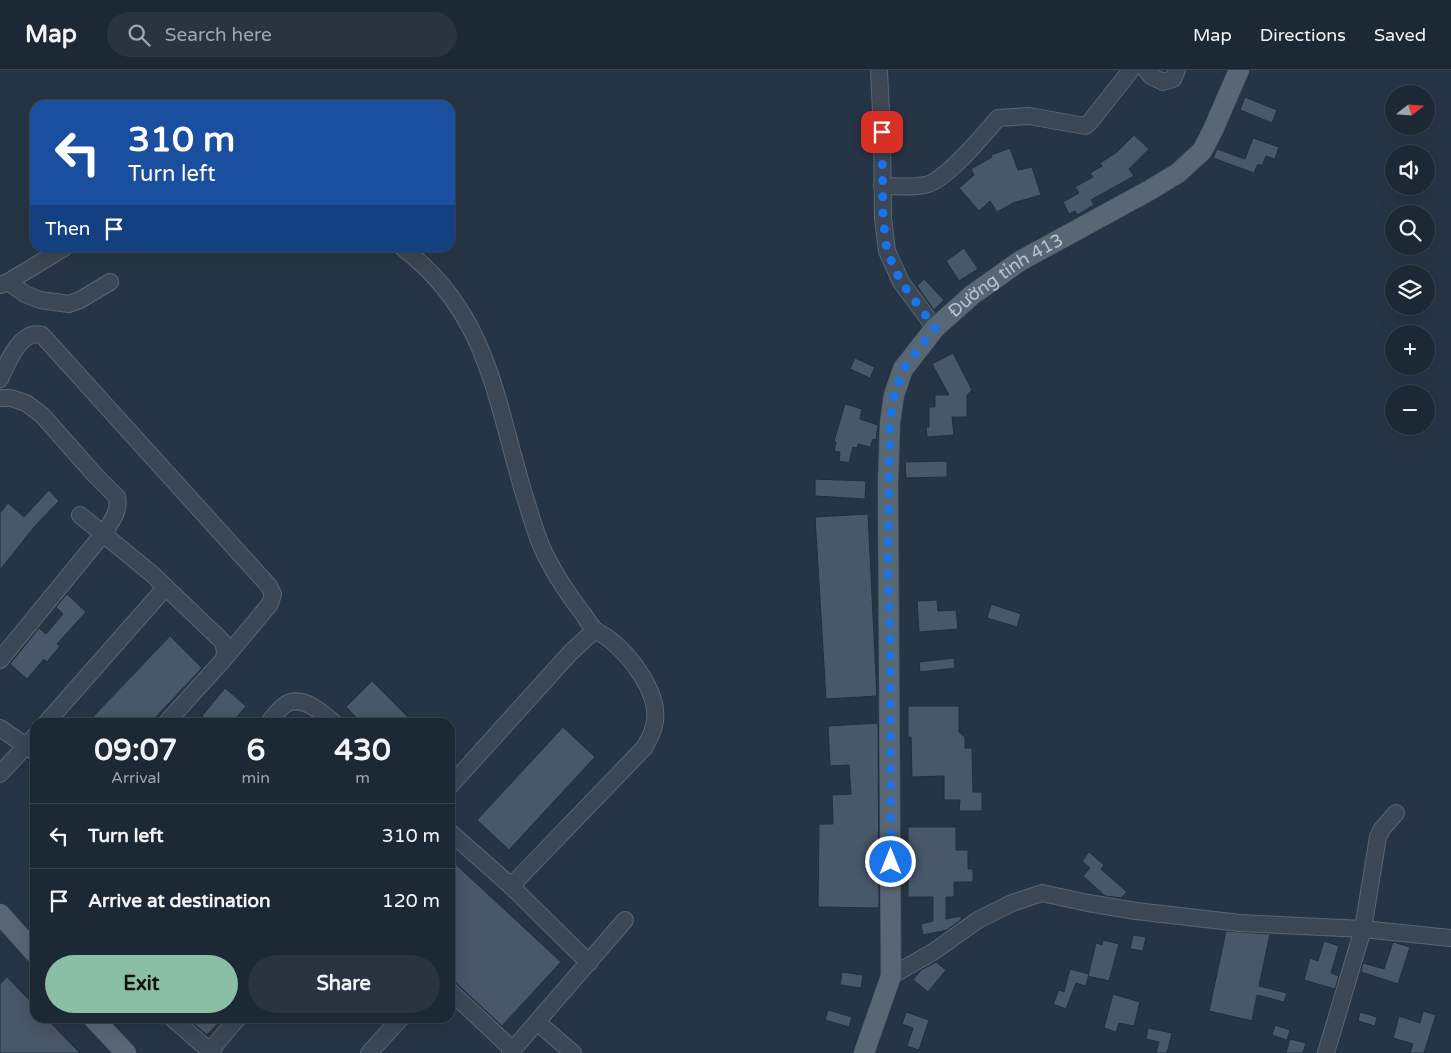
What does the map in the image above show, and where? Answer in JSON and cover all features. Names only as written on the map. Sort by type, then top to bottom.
[{"type":"main road","name":"Đường tỉnh 413","points":[[864,1053],[892,976],[888,568],[890,423],[894,395],[903,369],[935,328],[972,295],[1020,261],[1178,173],[1202,151],[1239,70]]},
{"type":"main road","points":[[2,920],[30,948]]},
{"type":"main road","points":[[97,1023],[123,1052]]},
{"type":"street","points":[[879,70],[883,218],[887,251],[901,282],[935,328]]},
{"type":"street","points":[[882,186],[926,185],[946,173],[998,118],[1029,116],[1085,126],[1131,70]]},
{"type":"street","points":[[1146,70],[1150,76],[1163,82],[1173,79],[1177,70]]},
{"type":"street","points":[[4,283],[57,252]]},
{"type":"street","points":[[408,252],[423,263],[444,287],[469,323],[488,368],[504,419],[516,468],[540,543],[571,598],[595,630],[608,638],[626,655],[641,675],[651,691],[655,706],[656,721],[644,748],[511,886]]},
{"type":"street","points":[[4,283],[40,300],[68,304],[80,300],[110,282]]},
{"type":"street","points":[[0,379],[13,351],[28,336],[35,333],[42,335],[269,586],[273,594],[270,604],[171,718]]},
{"type":"street","points":[[0,398],[11,398],[26,403],[42,415],[70,448],[117,497],[117,512],[104,534],[0,660]]},
{"type":"street","points":[[80,515],[152,574],[223,642],[224,659]]},
{"type":"street","points":[[51,718],[165,588]]},
{"type":"street","points":[[455,780],[570,652],[595,630]]},
{"type":"street","points":[[273,718],[289,702],[297,701],[317,707],[329,718]]},
{"type":"street","points":[[0,728],[30,743]]},
{"type":"street","points":[[0,774],[30,746]]},
{"type":"street","points":[[1326,1053],[1363,929],[1378,837],[1382,829],[1396,813]]},
{"type":"street","points":[[455,836],[511,886],[588,964]]},
{"type":"street","points":[[892,976],[933,952],[978,920],[1012,903],[1042,892],[1088,903],[1136,911],[1240,922],[1363,929],[1451,938]]},
{"type":"street","points":[[455,996],[512,1052],[625,920]]},
{"type":"street","points":[[537,1022],[573,1053]]},
{"type":"street","points":[[178,1023],[212,1053],[214,1046],[234,1023]]},
{"type":"street","points":[[369,1053],[396,1023]]},
{"type":"building","points":[[1245,97],[1277,110],[1272,123],[1240,110]]},
{"type":"building","points":[[1134,135],[1149,149],[1129,169],[1134,176],[1091,200],[1094,205],[1077,215],[1075,211],[1069,214],[1063,202],[1079,193],[1075,187],[1093,177],[1090,173],[1102,166],[1100,163],[1117,152]]},
{"type":"building","points":[[1253,138],[1279,147],[1275,159],[1266,156],[1262,166],[1258,164],[1254,173],[1213,158],[1217,149],[1245,159]]},
{"type":"building","points":[[1010,148],[1018,170],[1032,167],[1041,195],[1013,203],[997,212],[990,201],[979,211],[959,188],[974,175],[971,169],[992,157],[991,155]]},
{"type":"building","points":[[964,248],[978,269],[959,281],[946,261]]},
{"type":"building","points":[[924,279],[944,300],[934,310],[917,286]]},
{"type":"building","points":[[953,353],[972,390],[967,395],[967,417],[952,417],[954,435],[927,437],[926,427],[929,427],[929,407],[935,407],[935,395],[949,395],[932,364]]},
{"type":"building","points":[[855,358],[875,367],[870,378],[850,369]]},
{"type":"building","points":[[845,404],[862,409],[860,419],[878,425],[876,440],[873,439],[870,447],[858,444],[857,448],[853,447],[849,463],[839,461],[840,452],[834,451],[836,442],[834,441]]},
{"type":"building","points":[[947,461],[947,477],[906,478],[905,462]]},
{"type":"building","points":[[815,479],[866,481],[865,499],[815,496]]},
{"type":"building","points":[[49,490],[59,501],[35,526],[0,570],[0,513],[8,503],[24,517]]},
{"type":"building","points":[[868,514],[877,696],[826,699],[815,517]]},
{"type":"building","points":[[67,594],[86,612],[57,644],[60,646],[47,662],[44,659],[27,679],[10,664],[39,628],[46,634],[63,614],[56,607]]},
{"type":"building","points":[[937,600],[938,611],[956,610],[958,629],[919,632],[917,601]]},
{"type":"building","points":[[991,604],[1021,614],[1017,627],[987,618]]},
{"type":"building","points":[[170,636],[202,668],[155,718],[92,718]]},
{"type":"building","points":[[954,658],[955,668],[920,672],[919,662]]},
{"type":"building","points":[[372,681],[409,718],[357,718],[346,707]]},
{"type":"building","points":[[225,688],[246,706],[236,718],[204,718],[202,716]]},
{"type":"building","points":[[908,706],[959,706],[959,732],[965,737],[965,748],[972,748],[973,792],[982,792],[982,811],[959,811],[960,800],[944,800],[944,776],[912,777],[911,737],[908,737]]},
{"type":"building","points":[[878,723],[879,908],[818,907],[819,824],[833,824],[832,795],[851,794],[849,765],[830,766],[828,726]]},
{"type":"building","points":[[563,727],[595,757],[509,850],[477,820]]},
{"type":"building","points":[[908,827],[956,827],[956,850],[968,850],[968,869],[973,869],[973,882],[954,882],[954,897],[946,897],[946,919],[961,916],[961,920],[947,930],[923,935],[921,924],[933,921],[933,897],[908,897]]},
{"type":"building","points":[[1089,852],[1104,865],[1101,869],[1127,892],[1121,898],[1105,896],[1083,876],[1090,868],[1082,861]]},
{"type":"building","points":[[455,864],[561,962],[502,1026],[455,982]]},
{"type":"building","points":[[1226,931],[1270,934],[1259,986],[1287,993],[1284,1002],[1257,995],[1252,1021],[1209,1011]]},
{"type":"building","points":[[1133,935],[1146,937],[1143,951],[1130,949]]},
{"type":"building","points":[[1103,940],[1119,944],[1109,981],[1088,976],[1096,943],[1102,945]]},
{"type":"building","points":[[1324,941],[1339,946],[1331,973],[1339,976],[1335,989],[1304,980],[1310,958],[1318,961]]},
{"type":"building","points":[[1393,942],[1410,947],[1398,984],[1361,972],[1363,963],[1384,969]]},
{"type":"building","points":[[936,962],[946,970],[928,992],[913,980],[921,970]]},
{"type":"building","points":[[1070,969],[1089,974],[1086,986],[1076,983],[1066,1009],[1053,1004],[1059,990],[1064,992]]},
{"type":"building","points":[[842,972],[863,975],[861,988],[840,985]]},
{"type":"building","points":[[7,977],[30,1001],[30,1023],[51,1023],[80,1053],[0,1053],[0,984]]},
{"type":"building","points":[[1113,994],[1140,1002],[1134,1026],[1119,1023],[1116,1032],[1104,1028]]},
{"type":"building","points":[[828,1010],[852,1017],[849,1027],[825,1020]]},
{"type":"building","points":[[1423,1011],[1436,1015],[1424,1053],[1410,1053],[1413,1044],[1393,1038],[1399,1016],[1420,1023]]},
{"type":"building","points":[[906,1012],[929,1020],[919,1050],[907,1046],[913,1028],[902,1024]]},
{"type":"building","points":[[1360,1012],[1377,1017],[1375,1026],[1358,1021]]},
{"type":"building","points":[[193,1023],[218,1023],[207,1035]]},
{"type":"building","points":[[1275,1025],[1290,1030],[1287,1040],[1272,1035]]},
{"type":"building","points":[[1148,1028],[1172,1033],[1167,1053],[1156,1053],[1159,1042],[1146,1039]]},
{"type":"building","points":[[1290,1039],[1306,1043],[1303,1053],[1286,1053]]},
{"type":"route","points":[[882,132],[883,218],[887,251],[901,282],[935,328],[903,369],[894,395],[890,423],[888,568],[891,862]]}]
